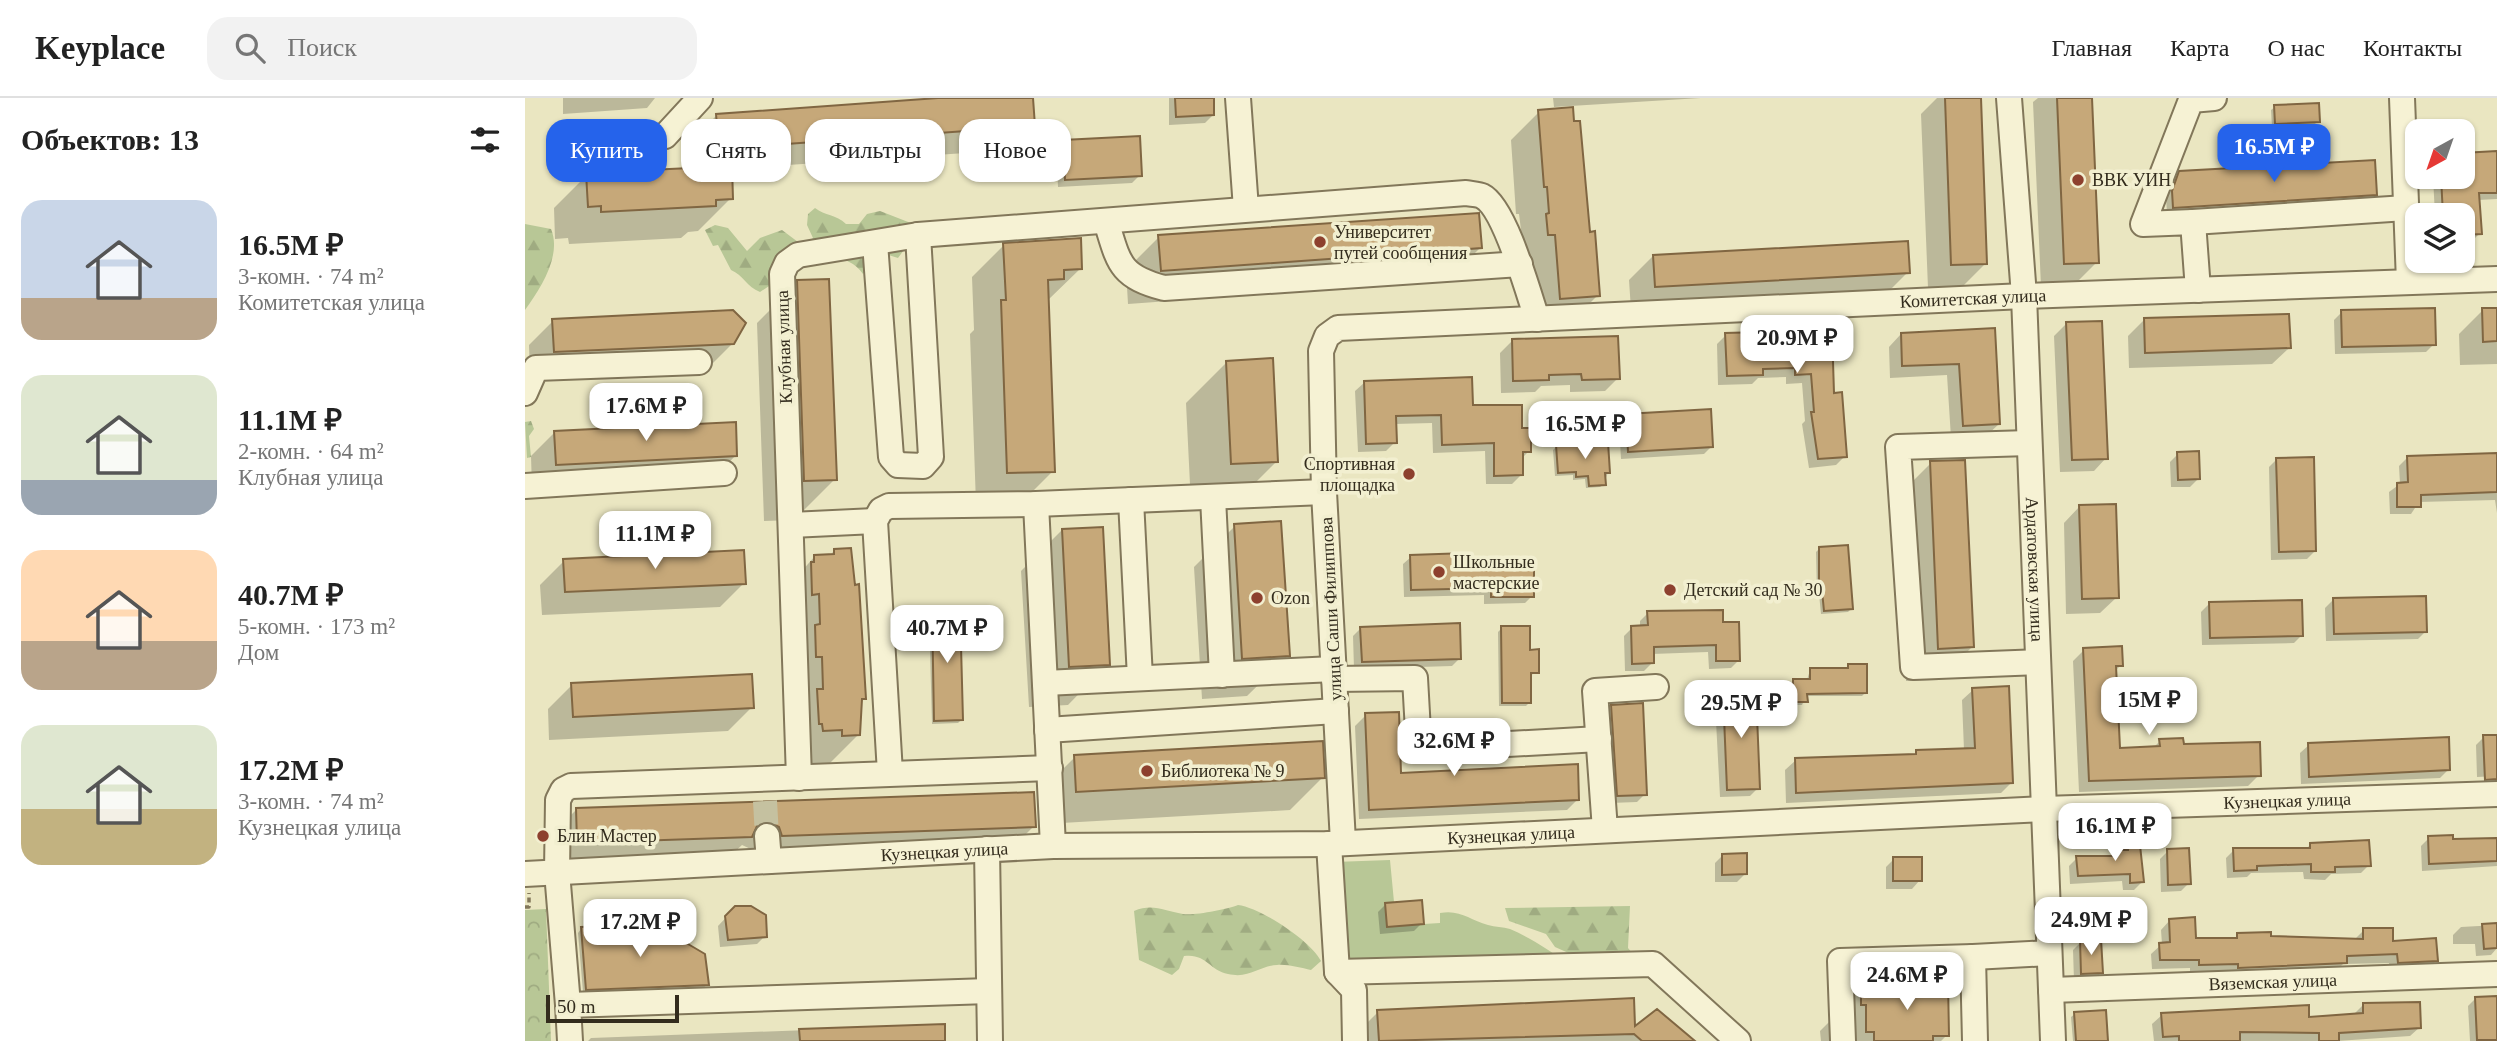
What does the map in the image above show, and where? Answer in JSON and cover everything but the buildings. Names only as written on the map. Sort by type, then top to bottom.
[{"type":"street","points":[[667,134],[700,98]]},
{"type":"street","points":[[1238,98],[1247,209]]},
{"type":"street","name":"Ардатовская улица","points":[[2009,98],[2024,296],[2053,1041]]},
{"type":"street","points":[[2214,98],[2191,100],[2143,224],[2405,208]]},
{"type":"street","points":[[2402,98],[2406,203]]},
{"type":"street","name":"Клубная улица","points":[[799,778],[791,525],[782,360],[782,274],[787,263],[798,256],[918,235],[1466,193],[1483,196],[1494,207],[1520,264]]},
{"type":"street","points":[[1107,221],[1121,267],[1131,277],[1164,288],[1520,264],[1537,319]]},
{"type":"street","points":[[2193,222],[2199,290]]},
{"type":"street","points":[[875,243],[891,457],[898,465],[923,466],[930,457],[918,235]]},
{"type":"street","points":[[2409,273],[2409,282]]},
{"type":"street","name":"Комитетская улица","points":[[1327,336],[1338,328],[2024,296],[2497,279]]},
{"type":"street","name":"улица Саши Филиппова","points":[[1327,336],[1321,351],[1324,492],[1336,711],[1337,972],[1354,990],[1355,1041]]},
{"type":"street","points":[[525,393],[537,368],[699,362]]},
{"type":"street","points":[[2029,443],[1898,447],[1913,667],[2038,662]]},
{"type":"street","points":[[525,486],[724,473]]},
{"type":"street","points":[[890,773],[875,521],[881,510],[889,506],[1036,504],[1324,492]]},
{"type":"street","points":[[1213,498],[1222,675]]},
{"type":"street","points":[[1131,500],[1140,678]]},
{"type":"street","points":[[1036,504],[1053,846]]},
{"type":"street","points":[[791,525],[875,521]]},
{"type":"street","points":[[1045,683],[1222,675],[1334,674],[1415,678],[1419,749],[1599,739]]},
{"type":"street","points":[[1605,830],[1595,691],[1656,687]]},
{"type":"street","points":[[1047,730],[1336,711]]},
{"type":"street","points":[[570,1041],[557,872],[558,800],[563,790],[571,786],[765,790],[799,778],[1050,768]]},
{"type":"street","name":"Кузнецкая улица","points":[[525,874],[1053,846],[1336,843],[2044,809],[2497,794]]},
{"type":"street","points":[[768,836],[769,861]]},
{"type":"street","points":[[987,849],[990,1041]]},
{"type":"street","points":[[1843,1041],[1840,961],[2049,953]]},
{"type":"street","points":[[1973,957],[1975,1041]]},
{"type":"street","points":[[1337,972],[1653,964],[1725,1037]]},
{"type":"street","name":"Вяземская улица","points":[[2050,990],[2497,974]]},
{"type":"street","points":[[568,1005],[989,991]]},
{"type":"green space","points":[[815,208],[846,224],[859,224],[867,214],[880,211],[921,227],[898,258],[879,252],[863,274],[855,265],[826,248],[760,292],[731,270],[718,245],[713,246],[705,230],[715,225],[728,228],[747,251],[760,238],[782,230],[798,242],[808,243],[813,238],[807,225],[808,214]]},
{"type":"green space","points":[[525,224],[551,229],[554,250],[543,282],[525,310]]},
{"type":"green space","points":[[531,421],[534,429],[529,436],[531,457],[527,458],[525,422]]},
{"type":"green space","points":[[1390,860],[1394,902],[1385,903],[1424,924],[1440,923],[1440,913],[1453,912],[1488,925],[1510,929],[1540,944],[1567,963],[1346,966],[1334,862]]},
{"type":"green space","points":[[1238,905],[1259,912],[1284,926],[1307,944],[1321,961],[1311,970],[1277,965],[1236,975],[1222,972],[1203,959],[1184,956],[1179,969],[1172,975],[1139,960],[1134,911],[1153,908],[1194,914]]},
{"type":"green space","points":[[1630,906],[1628,948],[1633,954],[1573,955],[1555,947],[1546,934],[1509,921],[1505,908]]},
{"type":"green space","points":[[546,909],[551,1041],[525,1041],[525,910]]},
{"type":"tunnel","points":[[765,801],[767,836]]},
{"type":"place","name":"ВВК УИН","points":[[2078,180]]},
{"type":"place","name":"Университет путей сообщения","points":[[1320,242]]},
{"type":"place","name":"Спортивная площадка","points":[[1409,474]]},
{"type":"place","name":"Школьные мастерские","points":[[1439,572]]},
{"type":"place","name":"Детский сад № 30","points":[[1670,590]]},
{"type":"place","name":"Ozon","points":[[1257,598]]},
{"type":"place","name":"Библиотека № 9","points":[[1147,771]]},
{"type":"place","name":"Блин Мастер","points":[[543,836]]}]
